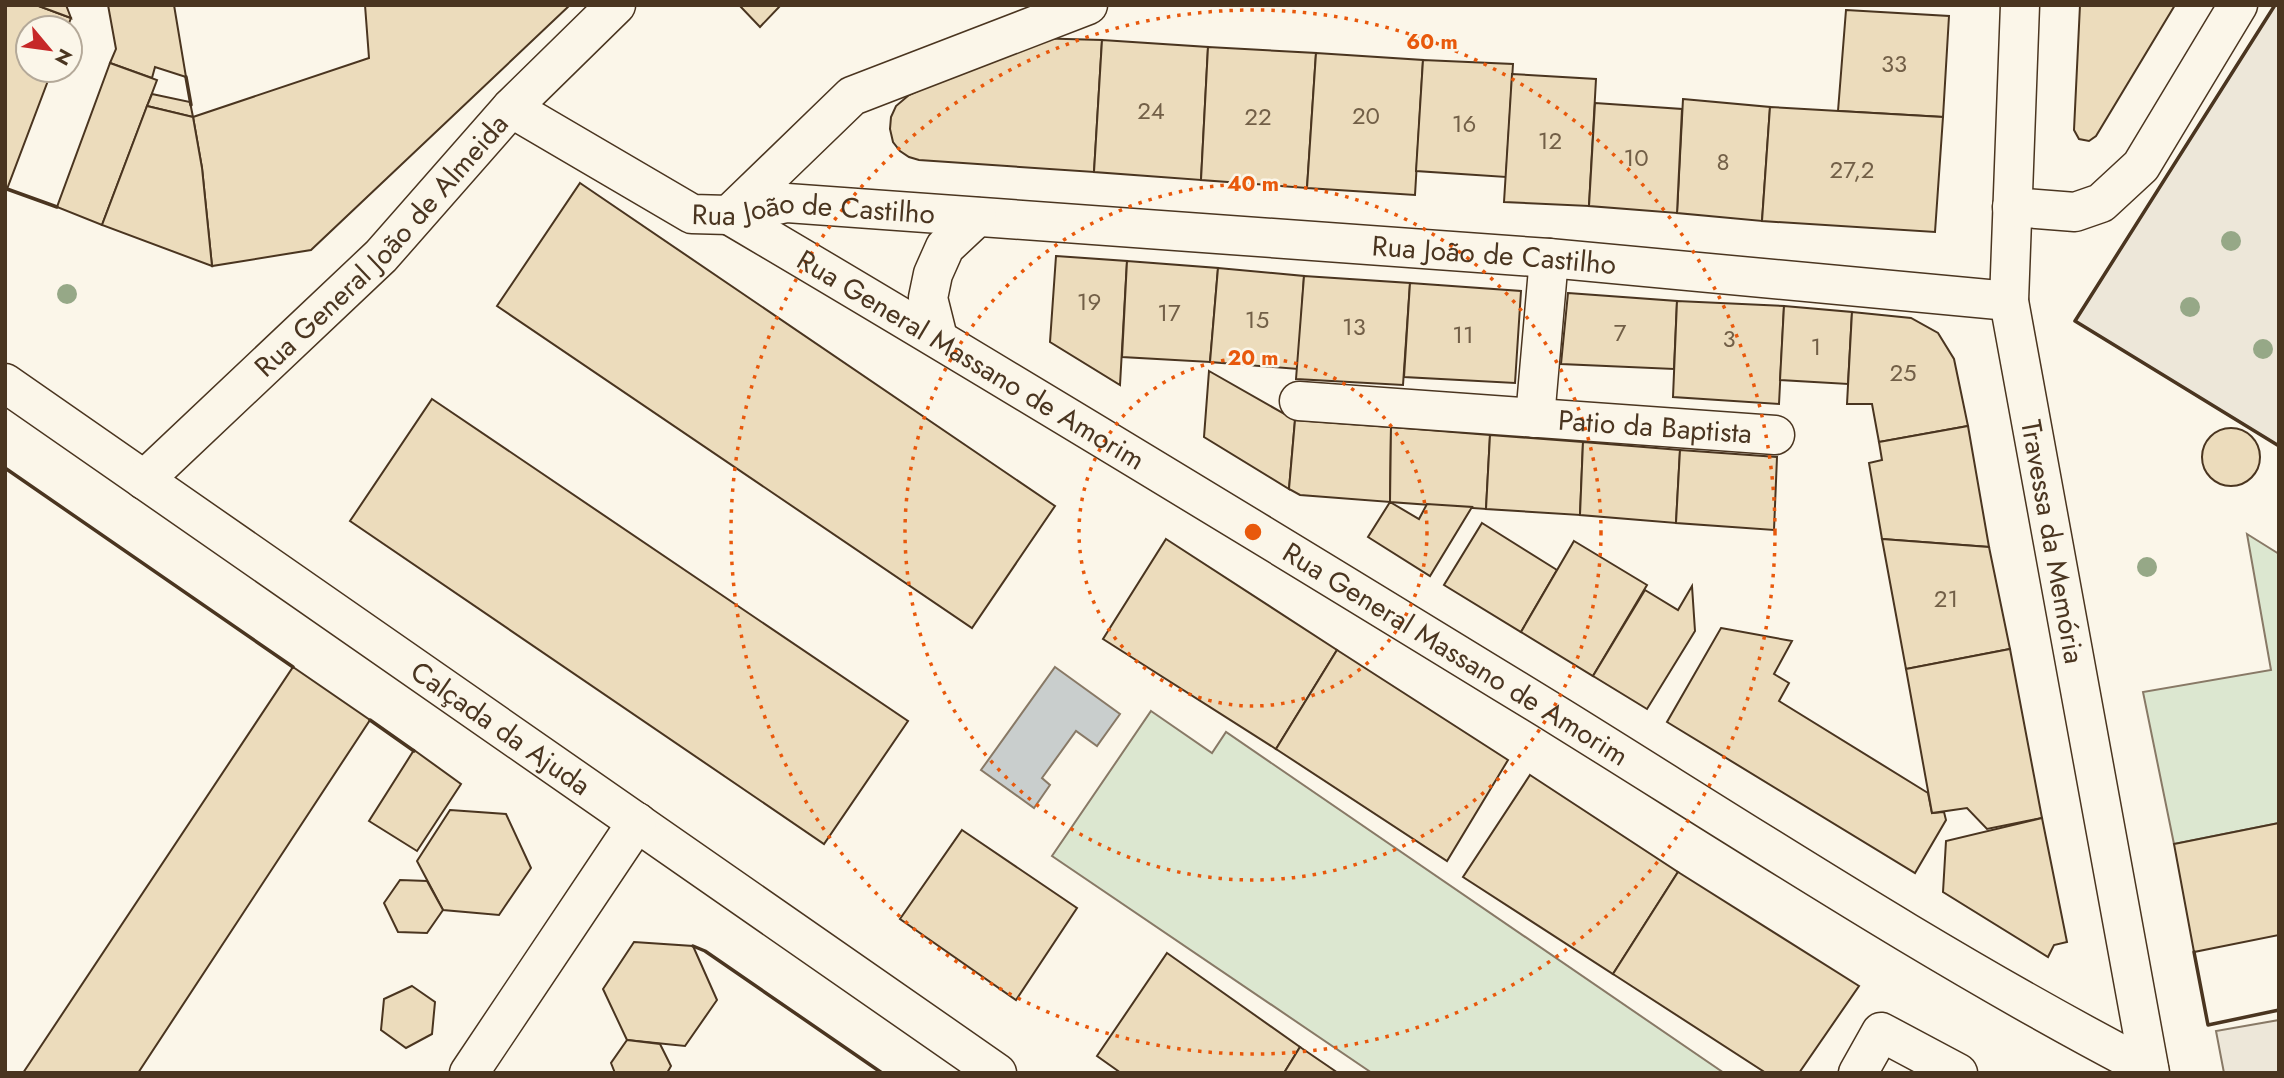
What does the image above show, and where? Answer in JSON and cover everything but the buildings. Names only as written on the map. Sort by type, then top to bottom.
[{"type":"street","name":"Rua General João de Almeida","points":[[144,480],[381,256],[512,108],[616,5]]},
{"type":"street","points":[[729,215],[852,96],[1088,5]]},
{"type":"street","name":"Travessa da Memória","points":[[2020,5],[2009,301],[2149,1071]]},
{"type":"street","points":[[2012,207],[2075,212],[2101,203],[2141,166],[2238,5]]},
{"type":"street","name":"Rua João de Castilho","points":[[512,108],[692,214],[729,215],[787,203],[1549,258],[2009,301]]},
{"type":"street","name":"Rua General Massano de Amorim","points":[[729,215],[938,338],[1922,942],[2149,1071]]},
{"type":"street","name":"Rua João de Castilho","points":[[938,338],[928,298],[933,274],[945,247],[977,217]]},
{"type":"street","name":"Patio da Baptista","points":[[1535,418],[1549,258]]},
{"type":"street","name":"Calçada da Ajuda","points":[[5,383],[997,1073]]},
{"type":"street","name":"Patio da Baptista","points":[[1299,401],[1775,435]]},
{"type":"street","points":[[469,1073],[637,822]]},
{"type":"street","points":[[1858,1073],[1881,1032],[1958,1073]]},
{"type":"green space","points":[[2247,534],[2279,554],[2279,823],[2174,844],[2143,692],[2271,670]]},
{"type":"green space","points":[[1151,711],[1212,753],[1226,732],[1724,1073],[1372,1073],[1052,856]]},
{"type":"shaded area","points":[[2275,5],[2279,5],[2279,446],[2075,321]]},
{"type":"shaded area","points":[[1055,667],[1120,714],[1097,746],[1076,731],[1042,778],[1050,785],[1034,808],[981,770]]},
{"type":"shaded area","points":[[2279,1020],[2279,1073],[2224,1073],[2216,1031]]},
{"type":"wall","points":[[2275,5],[2075,321],[2279,446]]},
{"type":"wall","points":[[186,77],[191,105]]},
{"type":"wall","points":[[7,189],[57,207]]},
{"type":"wall","points":[[5,468],[293,667]]},
{"type":"wall","points":[[370,720],[414,751]]},
{"type":"wall","points":[[693,946],[705,951],[882,1073]]},
{"type":"wall","points":[[2194,952],[2208,1025],[2279,1010]]}]
